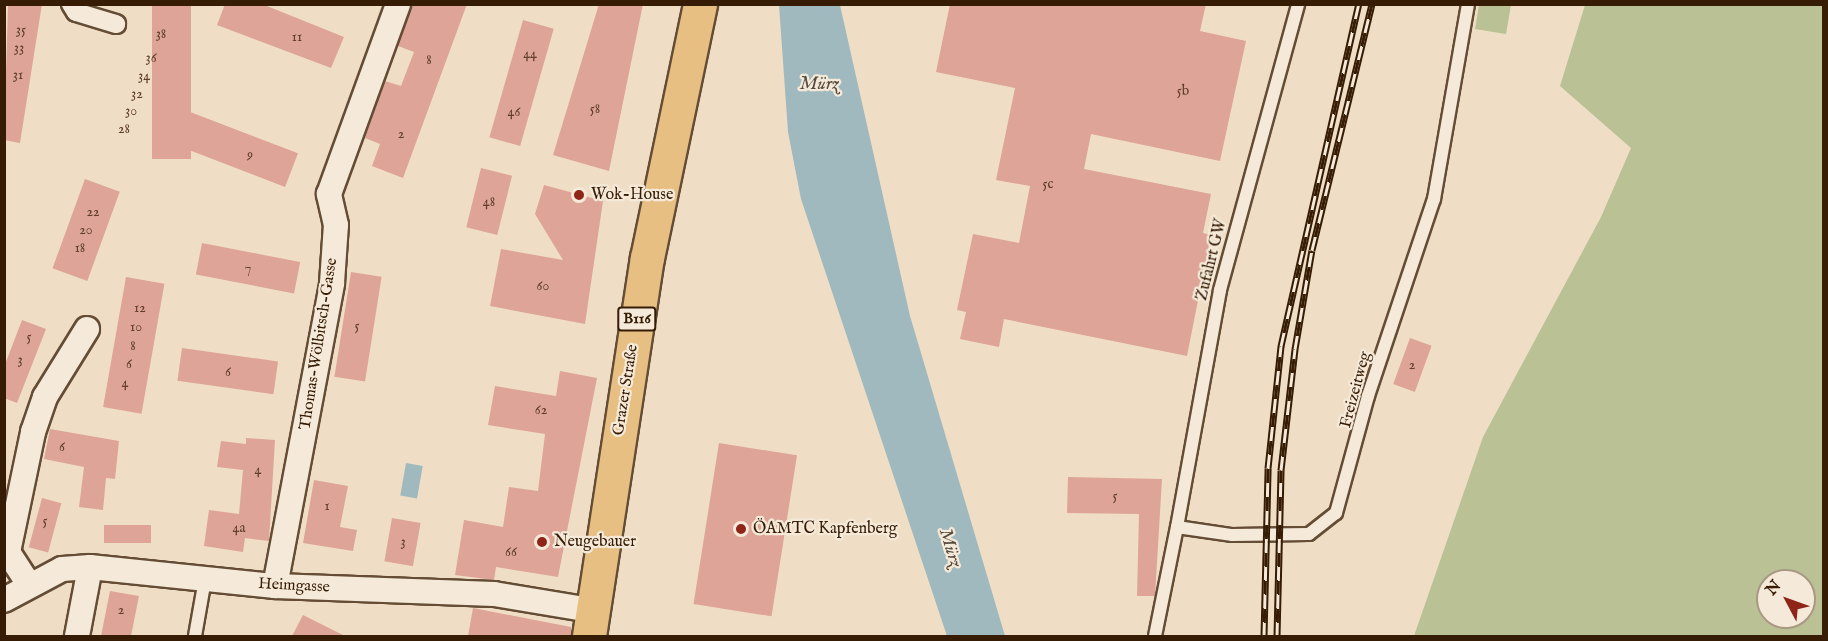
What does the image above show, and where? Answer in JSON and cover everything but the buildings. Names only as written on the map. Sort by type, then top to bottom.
[{"type":"main road","name":"Grazer Straße","points":[[590,623],[647,258],[700,4]]},
{"type":"street","points":[[71,4],[76,12],[116,24]]},
{"type":"street","name":"Thomas-Wölbitsch-Gasse","points":[[275,586],[332,283],[336,225],[329,194],[398,4]]},
{"type":"street","points":[[28,583],[8,552],[33,432],[45,397],[87,329]]},
{"type":"street","points":[[77,636],[90,567]]},
{"type":"street","name":"Heimgasse","points":[[4,600],[28,583],[62,569],[90,567],[275,586],[494,594],[590,623]]},
{"type":"lane","name":"Zufahrt GW","points":[[1178,527],[1220,290],[1298,4]]},
{"type":"lane","name":"Freizeitweg","points":[[1178,527],[1232,535],[1309,534],[1336,513],[1368,396],[1434,199],[1468,4]]},
{"type":"lane","points":[[1155,636],[1178,527]]},
{"type":"lane","points":[[195,636],[205,579]]},
{"type":"green space","points":[[1479,5],[1511,5],[1506,34],[1475,29]]},
{"type":"green space","points":[[1585,5],[1823,5],[1823,636],[1414,636],[1483,437],[1601,217],[1631,148],[1560,86]]},
{"type":"water","name":"Mürz","points":[[779,5],[840,5],[910,316],[1005,636],[947,636],[801,199],[788,132]]},
{"type":"water","points":[[406,463],[423,466],[417,498],[400,495]]},
{"type":"railway","points":[[1264,636],[1268,468],[1281,346],[1359,4]]},
{"type":"railway","points":[[1277,636],[1281,470],[1295,349],[1312,250],[1372,4]]},
{"type":"place","name":"Wok-House","points":[[579,195]]},
{"type":"place","name":"ÖAMTC Kapfenberg","points":[[741,529]]},
{"type":"place","name":"Neugebauer","points":[[542,542]]}]
